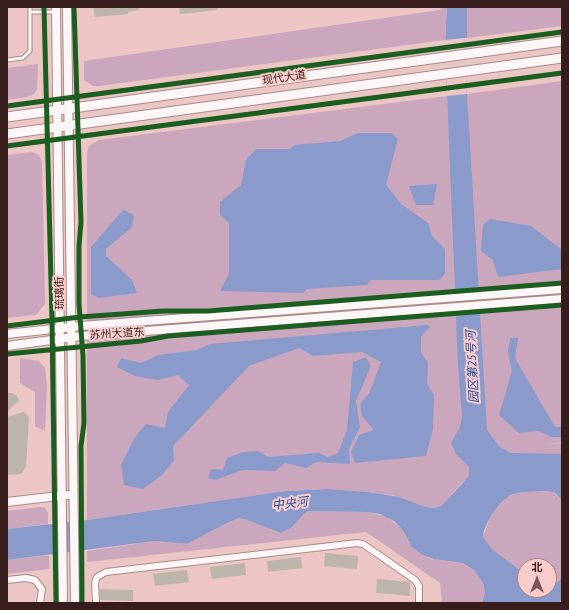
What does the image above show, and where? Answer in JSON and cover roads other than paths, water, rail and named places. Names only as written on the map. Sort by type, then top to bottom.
[{"type":"main road","name":"琉璃街","points":[[67,7],[75,603]]},
{"type":"main road","name":"琉璃街","points":[[56,10],[64,603]]},
{"type":"main road","name":"现代大道","points":[[7,117],[465,53],[562,41]]},
{"type":"main road","name":"现代大道","points":[[7,134],[68,124],[562,58]]},
{"type":"main road","name":"苏州大道东","points":[[7,334],[60,328],[562,290]]},
{"type":"main road","name":"苏州大道东","points":[[7,346],[71,337],[562,299]]},
{"type":"main road","points":[[7,502],[74,495]]},
{"type":"street","points":[[96,603],[95,583],[97,578],[106,572],[357,543],[363,544],[415,580],[418,586],[419,603]]},
{"type":"street","points":[[7,580],[26,578],[36,580],[42,589],[40,603]]},
{"type":"lane","points":[[7,60],[23,58],[30,51],[30,7]]},
{"type":"lane","points":[[31,12],[56,10]]},
{"type":"water","points":[[447,7],[467,7],[467,38],[464,38],[487,430],[499,446],[510,453],[562,454],[562,500],[555,493],[549,491],[524,492],[510,495],[492,514],[484,530],[483,537],[492,549],[517,568],[517,598],[557,598],[557,582],[562,578],[562,603],[482,603],[485,592],[483,583],[474,570],[462,563],[434,559],[421,554],[411,546],[402,529],[394,521],[380,514],[366,512],[309,511],[304,514],[291,528],[281,533],[239,518],[187,544],[155,541],[7,560],[7,529],[87,520],[285,491],[328,489],[369,492],[399,497],[426,507],[435,508],[441,506],[461,485],[469,475],[469,467],[456,454],[451,443],[460,427],[462,417],[458,365],[445,44]]},
{"type":"water","points":[[358,133],[392,133],[398,139],[386,185],[401,204],[428,223],[432,236],[445,249],[445,274],[439,280],[371,280],[367,285],[307,289],[303,293],[220,291],[229,274],[229,223],[220,215],[220,202],[241,185],[246,160],[256,149],[290,149],[295,145],[341,141]]},
{"type":"water","points":[[437,184],[433,205],[416,205],[409,186]]},
{"type":"water","points":[[123,210],[134,215],[132,227],[106,249],[106,256],[132,280],[137,293],[99,298],[91,294],[91,247]]},
{"type":"water","points":[[490,219],[531,226],[562,250],[562,269],[498,277],[493,260],[481,251],[483,225]]},
{"type":"water","points":[[427,325],[430,327],[421,337],[421,352],[428,363],[427,384],[434,395],[433,429],[426,456],[355,463],[351,452],[359,435],[374,430],[362,416],[360,404],[370,392],[381,362],[362,352],[313,356],[299,348],[249,366],[173,446],[174,460],[162,475],[143,489],[124,485],[121,465],[135,437],[146,424],[165,428],[168,412],[189,385],[178,375],[158,380],[135,376],[117,367],[121,358],[141,363],[158,355],[197,350],[210,344]]},
{"type":"water","points":[[510,338],[518,338],[515,358],[555,427],[562,427],[562,437],[551,437],[538,431],[519,433],[499,415],[512,371],[508,351]]},
{"type":"water","points":[[366,357],[371,366],[356,401],[360,427],[349,449],[350,464],[316,462],[306,468],[285,463],[275,471],[243,470],[215,480],[208,478],[211,469],[223,470],[227,458],[243,452],[258,451],[268,457],[319,453],[328,457],[338,453],[347,430],[353,362]]},
{"type":"water label","name":"园区第25号河","points":[[473,367]]},
{"type":"water label","name":"中央河","points":[[290,504]]}]
